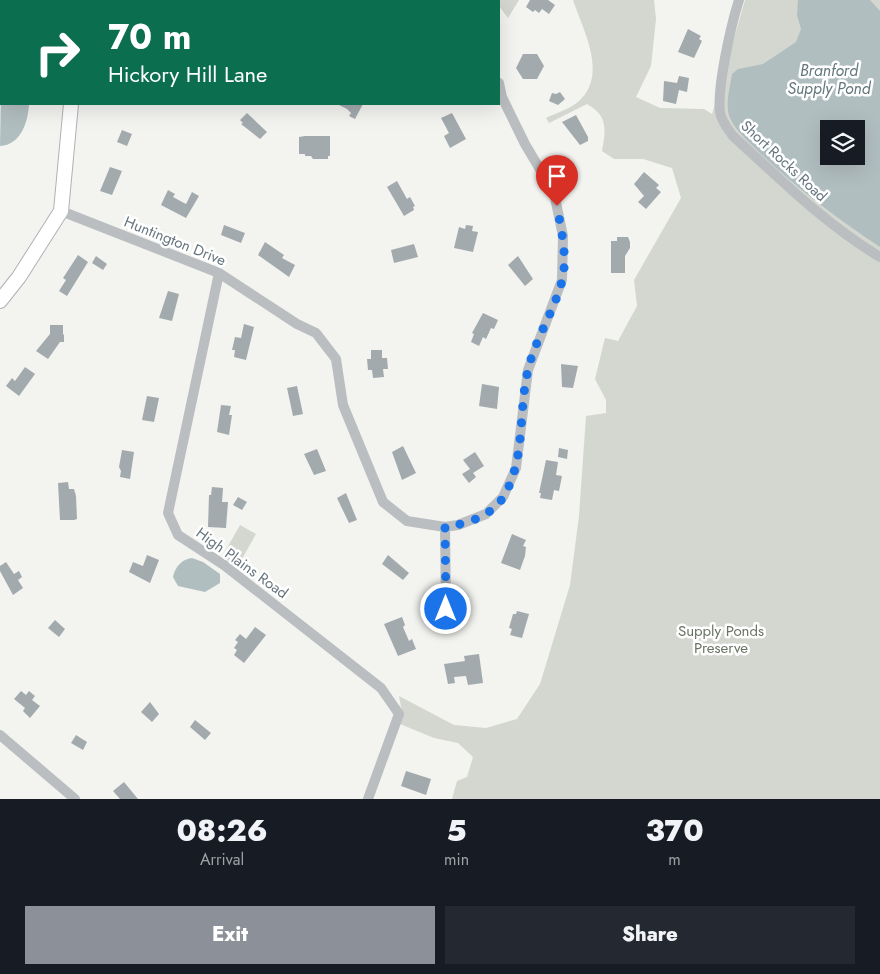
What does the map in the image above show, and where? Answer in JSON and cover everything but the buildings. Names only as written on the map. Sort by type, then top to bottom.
[{"type":"street","name":"Short Rocks Road","points":[[739,0],[721,93],[720,112],[725,125],[733,136],[816,212],[839,231],[880,257]]},
{"type":"street","points":[[446,609],[445,527],[469,522],[486,514],[503,497],[516,468],[528,370],[562,280],[563,236],[554,193],[525,144],[502,97],[500,88]]},
{"type":"street","points":[[0,300],[19,277],[61,211],[71,105]]},
{"type":"street","name":"Huntington Drive","points":[[61,211],[219,273],[297,324],[316,333],[336,358],[343,405],[383,502],[407,521],[445,527]]},
{"type":"street","name":"High Plains Road","points":[[219,273],[168,513],[178,535],[224,565],[374,682],[396,707],[399,714],[368,799]]},
{"type":"street","points":[[0,735],[75,799]]},
{"type":"green space","points":[[500,0],[519,0],[508,18],[500,7]]},
{"type":"green space","name":"Supply Ponds Preserve","points":[[573,0],[654,0],[656,19],[651,66],[636,97],[660,108],[704,109],[712,114],[745,0],[880,0],[880,799],[452,799],[457,781],[467,777],[473,757],[458,743],[434,738],[400,724],[402,712],[399,696],[454,725],[486,728],[517,719],[540,684],[570,585],[579,516],[586,416],[606,413],[606,400],[595,379],[605,338],[618,341],[637,306],[634,280],[681,198],[672,168],[643,159],[614,159],[602,151],[604,124],[599,113],[587,104],[549,123],[546,118],[578,102],[589,88],[593,64],[587,37]]},
{"type":"green space","points":[[240,525],[256,534],[238,566],[222,557]]},
{"type":"water","name":"Branford Supply Pond","points":[[798,0],[870,0],[880,11],[880,247],[833,214],[787,178],[744,137],[729,115],[728,97],[732,74],[738,69],[763,64],[796,42],[801,29],[797,15]]},
{"type":"water","points":[[1,105],[29,105],[25,125],[18,137],[7,145],[0,146]]},
{"type":"water","points":[[192,558],[203,562],[220,574],[220,583],[205,592],[178,586],[173,577],[175,570],[182,562]]},
{"type":"route","points":[[446,609],[445,527],[469,522],[486,514],[503,497],[516,468],[528,370],[562,280],[563,236],[557,206]]}]
